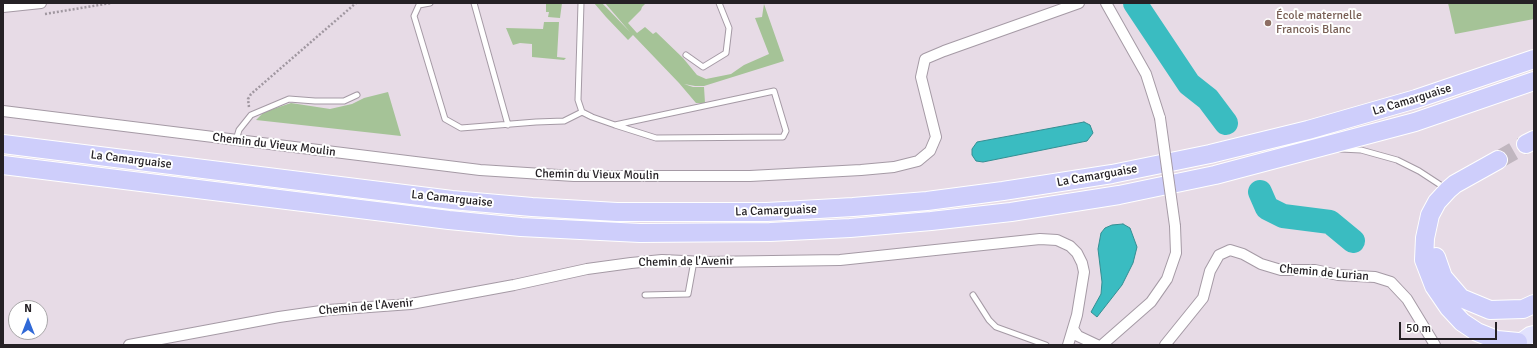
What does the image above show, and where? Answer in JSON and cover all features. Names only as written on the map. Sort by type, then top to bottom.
[{"type":"highway","name":"La Camarguaise","points":[[3,144],[444,199],[532,208],[617,212],[782,211],[927,201],[1112,174],[1210,154],[1308,130],[1416,100],[1534,60]]},
{"type":"highway","name":"La Camarguaise","points":[[3,165],[449,220],[521,227],[640,233],[770,232],[916,223],[1011,212],[1149,189],[1215,175],[1416,122],[1534,81]]},
{"type":"highway","points":[[1498,160],[1455,184],[1437,202],[1430,215],[1424,238],[1424,260],[1434,286],[1449,308],[1462,322],[1477,332],[1497,340],[1517,344]]},
{"type":"highway","points":[[1430,215],[1436,257],[1440,270],[1443,277],[1461,298],[1490,310],[1523,309],[1534,304]]},
{"type":"main road","points":[[1517,344],[1534,334]]},
{"type":"street","points":[[3,7],[41,3]]},
{"type":"street","name":"Chemin du Vieux Moulin","points":[[3,111],[480,170],[574,176],[750,176],[894,167],[918,161],[930,151],[936,137],[921,77],[925,59],[1079,3]]},
{"type":"street","points":[[1102,345],[1151,302],[1167,279],[1176,254],[1176,226],[1160,118],[1146,74],[1106,3]]},
{"type":"street","name":"Chemin de l'Avenir","points":[[129,345],[278,317],[328,310],[411,304],[514,285],[586,269],[662,260],[840,260],[1040,239],[1057,240],[1070,246],[1077,253],[1082,263],[1084,272],[1077,315],[1068,345]]},
{"type":"street","name":"Chemin de Lurian","points":[[1165,345],[1203,298],[1210,271],[1219,255],[1230,250],[1243,254],[1261,264],[1281,270],[1315,270],[1338,275],[1375,278],[1391,282],[1407,299],[1435,345]]},
{"type":"street","points":[[1073,329],[1078,336],[1096,345]]},
{"type":"lane","points":[[430,3],[419,6],[414,16],[445,119],[461,128],[564,121],[582,112]]},
{"type":"lane","points":[[474,3],[508,125]]},
{"type":"lane","points":[[581,3],[578,100],[582,112],[592,117],[615,125],[656,138],[783,137],[786,131],[774,90],[615,125]]},
{"type":"lane","points":[[686,55],[703,67],[726,54],[729,28],[719,3]]},
{"type":"lane","points":[[236,141],[239,130],[251,114],[289,99],[344,101],[357,95]]},
{"type":"lane","points":[[1318,149],[1361,150],[1397,160],[1448,190]]},
{"type":"lane","points":[[646,295],[688,294],[694,261]]},
{"type":"lane","points":[[973,295],[989,320],[996,327],[1046,345]]},
{"type":"path","points":[[41,14],[111,3]]},
{"type":"path","points":[[251,114],[248,99],[251,94],[356,3]]},
{"type":"green space","points":[[546,3],[562,3],[560,18],[548,17],[549,12],[546,12]]},
{"type":"green space","points":[[594,3],[602,3],[630,32],[605,3],[646,3],[628,23],[637,33],[645,27],[653,34],[656,32],[683,58],[697,75],[706,79],[731,74],[744,65],[769,54],[755,18],[762,17],[764,4],[784,61],[704,86],[684,84],[693,87],[704,87],[705,103],[696,103],[633,35],[628,40]]},
{"type":"green space","points":[[1448,3],[1534,3],[1534,19],[1455,34]]},
{"type":"green space","points":[[544,22],[559,22],[557,57],[566,58],[564,60],[532,57],[532,44],[520,43],[513,45],[506,28],[543,29]]},
{"type":"green space","points":[[388,92],[401,136],[256,120],[264,112],[291,103],[330,109],[352,104],[364,98]]},
{"type":"water","points":[[1084,122],[1090,125],[1093,133],[1087,141],[983,162],[976,161],[972,155],[972,149],[977,142]]},
{"type":"water","points":[[1123,224],[1130,228],[1137,247],[1133,263],[1122,285],[1097,317],[1091,312],[1101,294],[1102,282],[1098,249],[1101,233],[1105,228],[1112,225]]},
{"type":"waterway","points":[[1135,3],[1189,84],[1208,99],[1226,123]]},
{"type":"waterway","points":[[1260,192],[1267,208],[1283,216],[1330,222],[1353,241]]},
{"type":"tunnel","points":[[1498,160],[1526,144]]},
{"type":"place","name":"École maternelle Francois Blanc","points":[[1268,23]]}]
